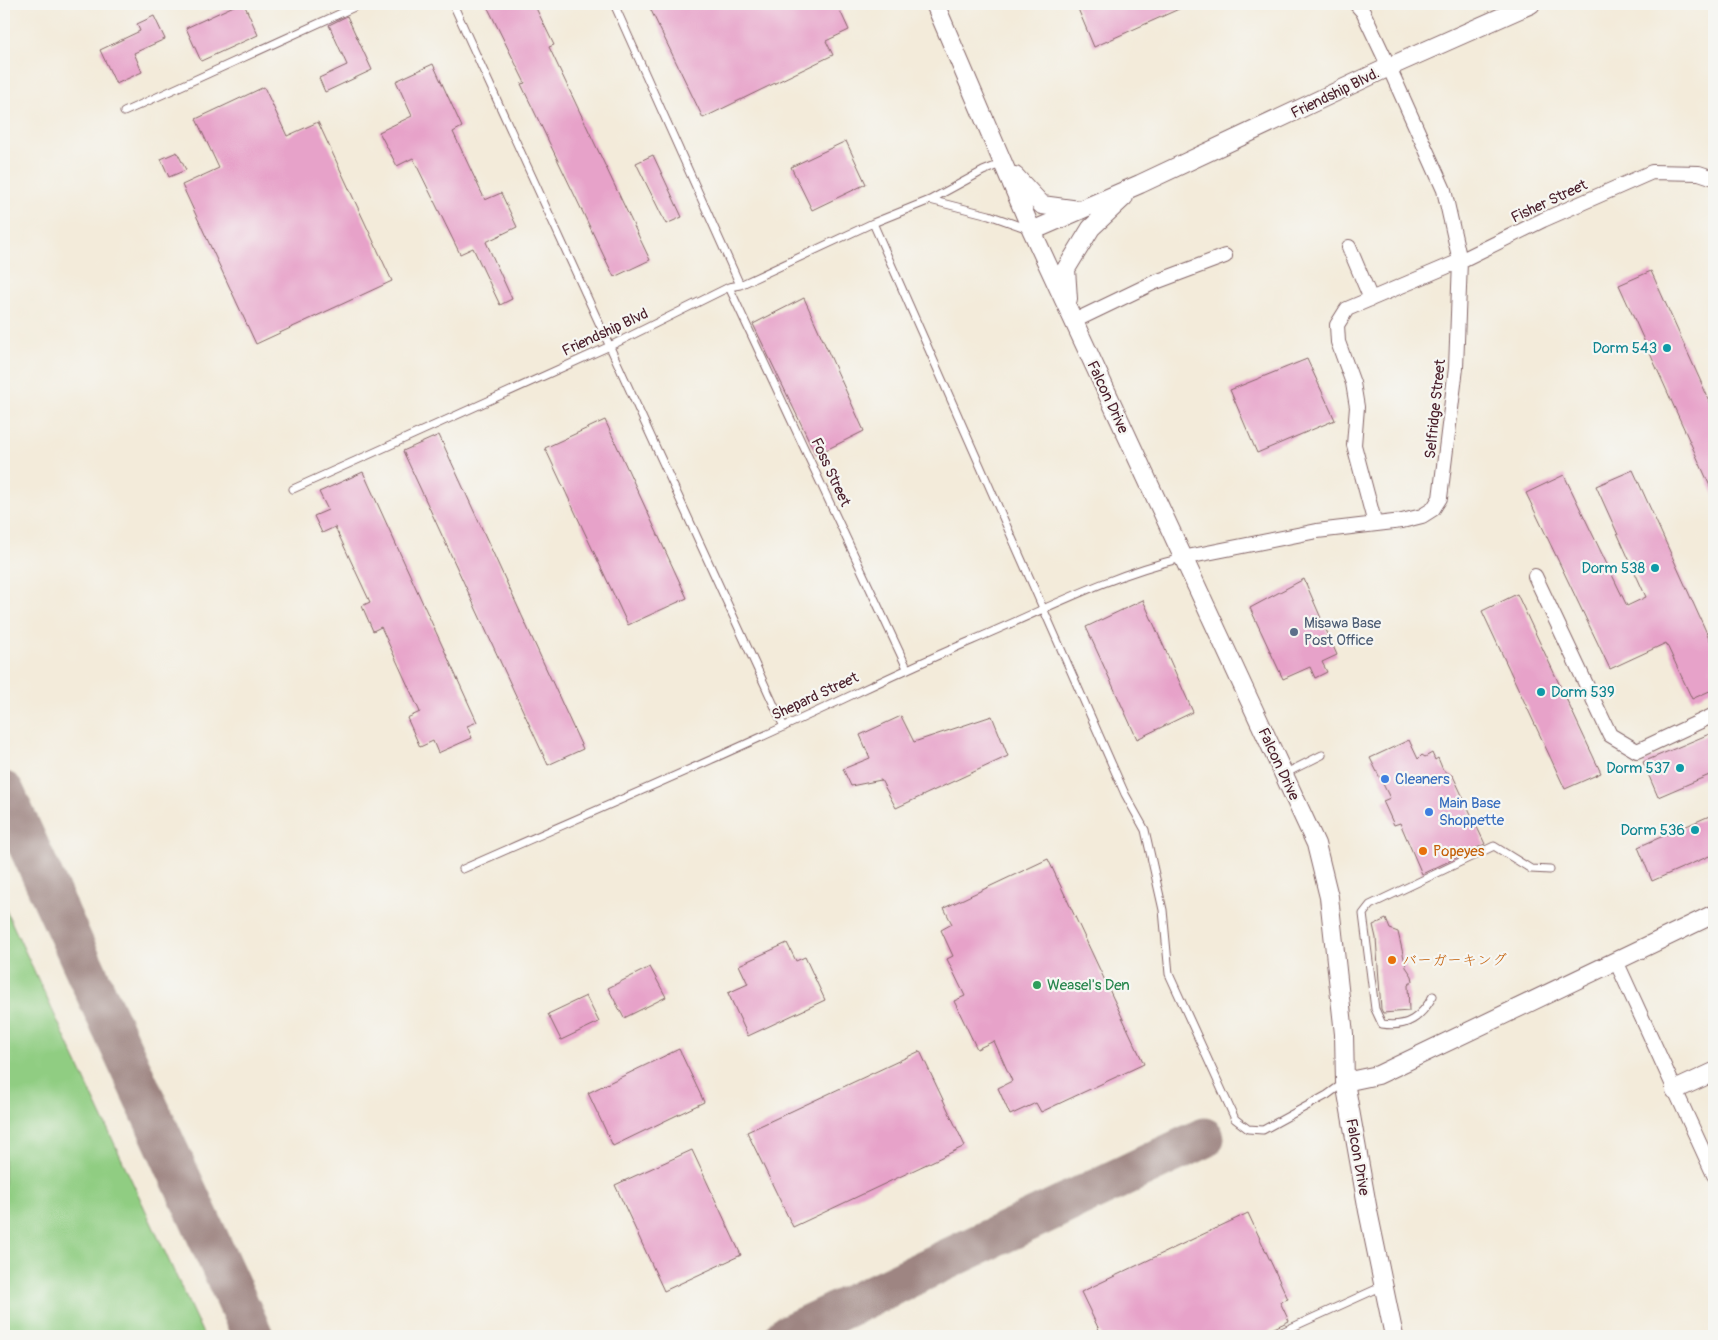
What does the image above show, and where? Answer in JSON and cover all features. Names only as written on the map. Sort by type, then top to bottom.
[{"type":"street","points":[[935,4],[1003,162],[1030,195],[1042,205],[1078,210]]},
{"type":"street","name":"Selfridge Street","points":[[1182,558],[1317,531],[1402,521],[1422,516],[1433,508],[1440,498],[1456,368],[1460,261],[1444,190],[1363,12],[1356,4]]},
{"type":"street","name":"Friendship Blvd.","points":[[1032,231],[1140,184],[1389,67],[1531,4]]},
{"type":"street","name":"Falcon Drive","points":[[1003,162],[1032,231],[1182,558],[1316,844],[1329,897],[1344,1034],[1345,1082],[1394,1336]]},
{"type":"street","name":"Fisher Street","points":[[1375,524],[1354,445],[1356,407],[1353,383],[1338,342],[1337,325],[1347,309],[1460,261],[1543,220],[1652,172],[1700,173],[1714,178]]},
{"type":"street","name":"Friendship Blvd.","points":[[1071,315],[1066,269],[1091,228],[1107,210],[1140,184]]},
{"type":"street","points":[[1349,247],[1371,299]]},
{"type":"street","points":[[1071,315],[1224,256]]},
{"type":"street","points":[[1535,576],[1610,735],[1637,750],[1714,715]]},
{"type":"street","points":[[1345,1082],[1378,1075],[1714,914]]},
{"type":"street","points":[[1616,961],[1714,1175]]},
{"type":"street","points":[[1675,1090],[1714,1072]]},
{"type":"lane","points":[[124,112],[361,4]]},
{"type":"lane","points":[[453,4],[784,727]]},
{"type":"lane","points":[[614,4],[740,285]]},
{"type":"lane","name":"Friendship Blvd","points":[[293,490],[610,346],[729,287],[740,285],[874,223],[930,200],[983,170],[1003,162]]},
{"type":"lane","points":[[930,200],[989,215],[1032,231]]},
{"type":"lane","points":[[874,223],[1046,610],[1125,794],[1145,830],[1163,910],[1169,974],[1235,1119],[1248,1129],[1263,1130],[1327,1095],[1345,1082]]},
{"type":"lane","name":"Foss Street","points":[[729,287],[907,668]]},
{"type":"lane","name":"Shepard Street","points":[[462,869],[784,727],[907,668],[1046,610],[1084,590],[1156,564],[1182,558]]},
{"type":"lane","points":[[1284,774],[1322,756]]},
{"type":"lane","points":[[1433,996],[1423,1013],[1397,1026],[1382,1024],[1375,1009],[1363,914],[1370,905],[1494,846],[1531,869],[1550,870]]},
{"type":"lane","points":[[1273,1336],[1383,1286]]},
{"type":"green space","points":[[4,906],[204,1336],[4,1336]]},
{"type":"building","points":[[238,4],[244,4],[258,35],[201,61],[186,28]]},
{"type":"building","points":[[486,4],[534,4],[554,45],[549,47],[650,260],[614,277],[521,84],[525,83]]},
{"type":"building","points":[[648,4],[837,4],[849,30],[826,41],[833,55],[703,118]]},
{"type":"building","points":[[1076,4],[1190,4],[1094,47]]},
{"type":"building","points":[[154,16],[165,39],[134,53],[142,72],[116,84],[100,50],[140,31],[137,24]]},
{"type":"building","points":[[347,16],[372,70],[325,92],[319,78],[347,65],[329,25]]},
{"type":"building","points":[[433,64],[462,127],[453,132],[485,200],[501,193],[517,227],[486,242],[512,299],[500,305],[473,248],[460,254],[413,158],[397,166],[379,132],[412,116],[396,81]]},
{"type":"building","points":[[264,87],[287,136],[318,122],[392,281],[256,344],[182,185],[219,168],[196,119]]},
{"type":"building","points":[[846,141],[866,184],[812,210],[791,167]]},
{"type":"building","points":[[177,152],[186,170],[169,177],[161,159]]},
{"type":"building","points":[[653,155],[682,217],[666,224],[636,163]]},
{"type":"building","name":"Dorm 543","points":[[1651,271],[1714,411],[1714,495],[1619,285]]},
{"type":"building","points":[[804,298],[864,431],[816,455],[753,324]]},
{"type":"building","points":[[1307,359],[1335,420],[1257,453],[1230,390]]},
{"type":"building","points":[[605,420],[687,598],[628,625],[545,448]]},
{"type":"building","points":[[439,435],[583,749],[548,765],[403,451]]},
{"type":"building","points":[[1633,470],[1714,649],[1714,689],[1692,699],[1666,643],[1610,669],[1526,493],[1564,475],[1627,606],[1646,597],[1596,486]]},
{"type":"building","points":[[363,472],[477,722],[467,726],[472,738],[438,753],[433,741],[420,747],[407,718],[420,712],[381,627],[373,631],[362,606],[370,602],[335,527],[322,533],[314,516],[328,510],[319,492]]},
{"type":"building","name":"Misawa Base Post Office","points":[[1304,579],[1337,655],[1322,662],[1327,672],[1315,678],[1310,667],[1283,679],[1250,608]]},
{"type":"building","name":"Dorm 539","points":[[1517,594],[1601,773],[1565,789],[1482,611]]},
{"type":"building","points":[[1143,600],[1193,712],[1137,739],[1086,627]]},
{"type":"building","points":[[901,716],[914,742],[992,716],[1008,756],[896,808],[881,780],[851,786],[843,769],[870,758],[860,735]]},
{"type":"building","name":"Dorm 537","points":[[1714,732],[1714,773],[1658,797],[1643,762]]},
{"type":"building","name":"Main Base Shoppette","points":[[1409,740],[1418,759],[1422,755],[1425,757],[1432,753],[1435,760],[1438,758],[1443,770],[1453,776],[1485,844],[1422,874],[1400,823],[1394,825],[1383,801],[1390,798],[1370,758]]},
{"type":"building","name":"Dorm 536","points":[[1714,814],[1714,854],[1652,881],[1638,847]]},
{"type":"building","name":"Weasel's Den","points":[[1048,859],[1144,1064],[1041,1112],[1036,1103],[1010,1115],[998,1088],[1012,1081],[994,1041],[977,1049],[954,1001],[965,996],[947,959],[953,956],[941,930],[952,924],[944,908]]},
{"type":"building","name":"バーガーキング","points":[[1386,919],[1390,929],[1398,932],[1406,967],[1412,976],[1413,981],[1408,985],[1409,1011],[1383,1013],[1381,1009],[1376,938],[1373,925]]},
{"type":"building","points":[[787,943],[796,961],[805,957],[825,1000],[748,1036],[728,993],[748,984],[739,965]]},
{"type":"building","points":[[650,967],[666,997],[624,1018],[608,988]]},
{"type":"building","points":[[586,996],[599,1022],[561,1040],[548,1014]]},
{"type":"building","points":[[679,1049],[704,1102],[613,1146],[588,1093]]},
{"type":"building","points":[[920,1051],[965,1146],[793,1227],[747,1132]]},
{"type":"building","points":[[692,1150],[741,1255],[664,1291],[615,1185]]},
{"type":"building","points":[[1248,1213],[1288,1299],[1280,1302],[1289,1321],[1257,1336],[1102,1336],[1081,1292]]},
{"type":"taxiway","points":[[4,792],[253,1336]]},
{"type":"taxiway","points":[[785,1336],[1204,1138]]},
{"type":"place","name":"Dorm 543","points":[[1667,348]]},
{"type":"place","name":"Dorm 538","points":[[1655,568]]},
{"type":"place","name":"Misawa Base Post Office","points":[[1294,632]]},
{"type":"place","name":"Dorm 539","points":[[1541,692]]},
{"type":"place","name":"Dorm 537","points":[[1680,768]]},
{"type":"place","name":"Cleaners","points":[[1385,779]]},
{"type":"place","name":"Main Base Shoppette","points":[[1429,812]]},
{"type":"place","name":"Dorm 536","points":[[1695,830]]},
{"type":"place","name":"Popeyes","points":[[1423,851]]},
{"type":"place","name":"バーガーキング","points":[[1392,960]]},
{"type":"place","name":"Weasel's Den","points":[[1037,985]]}]
